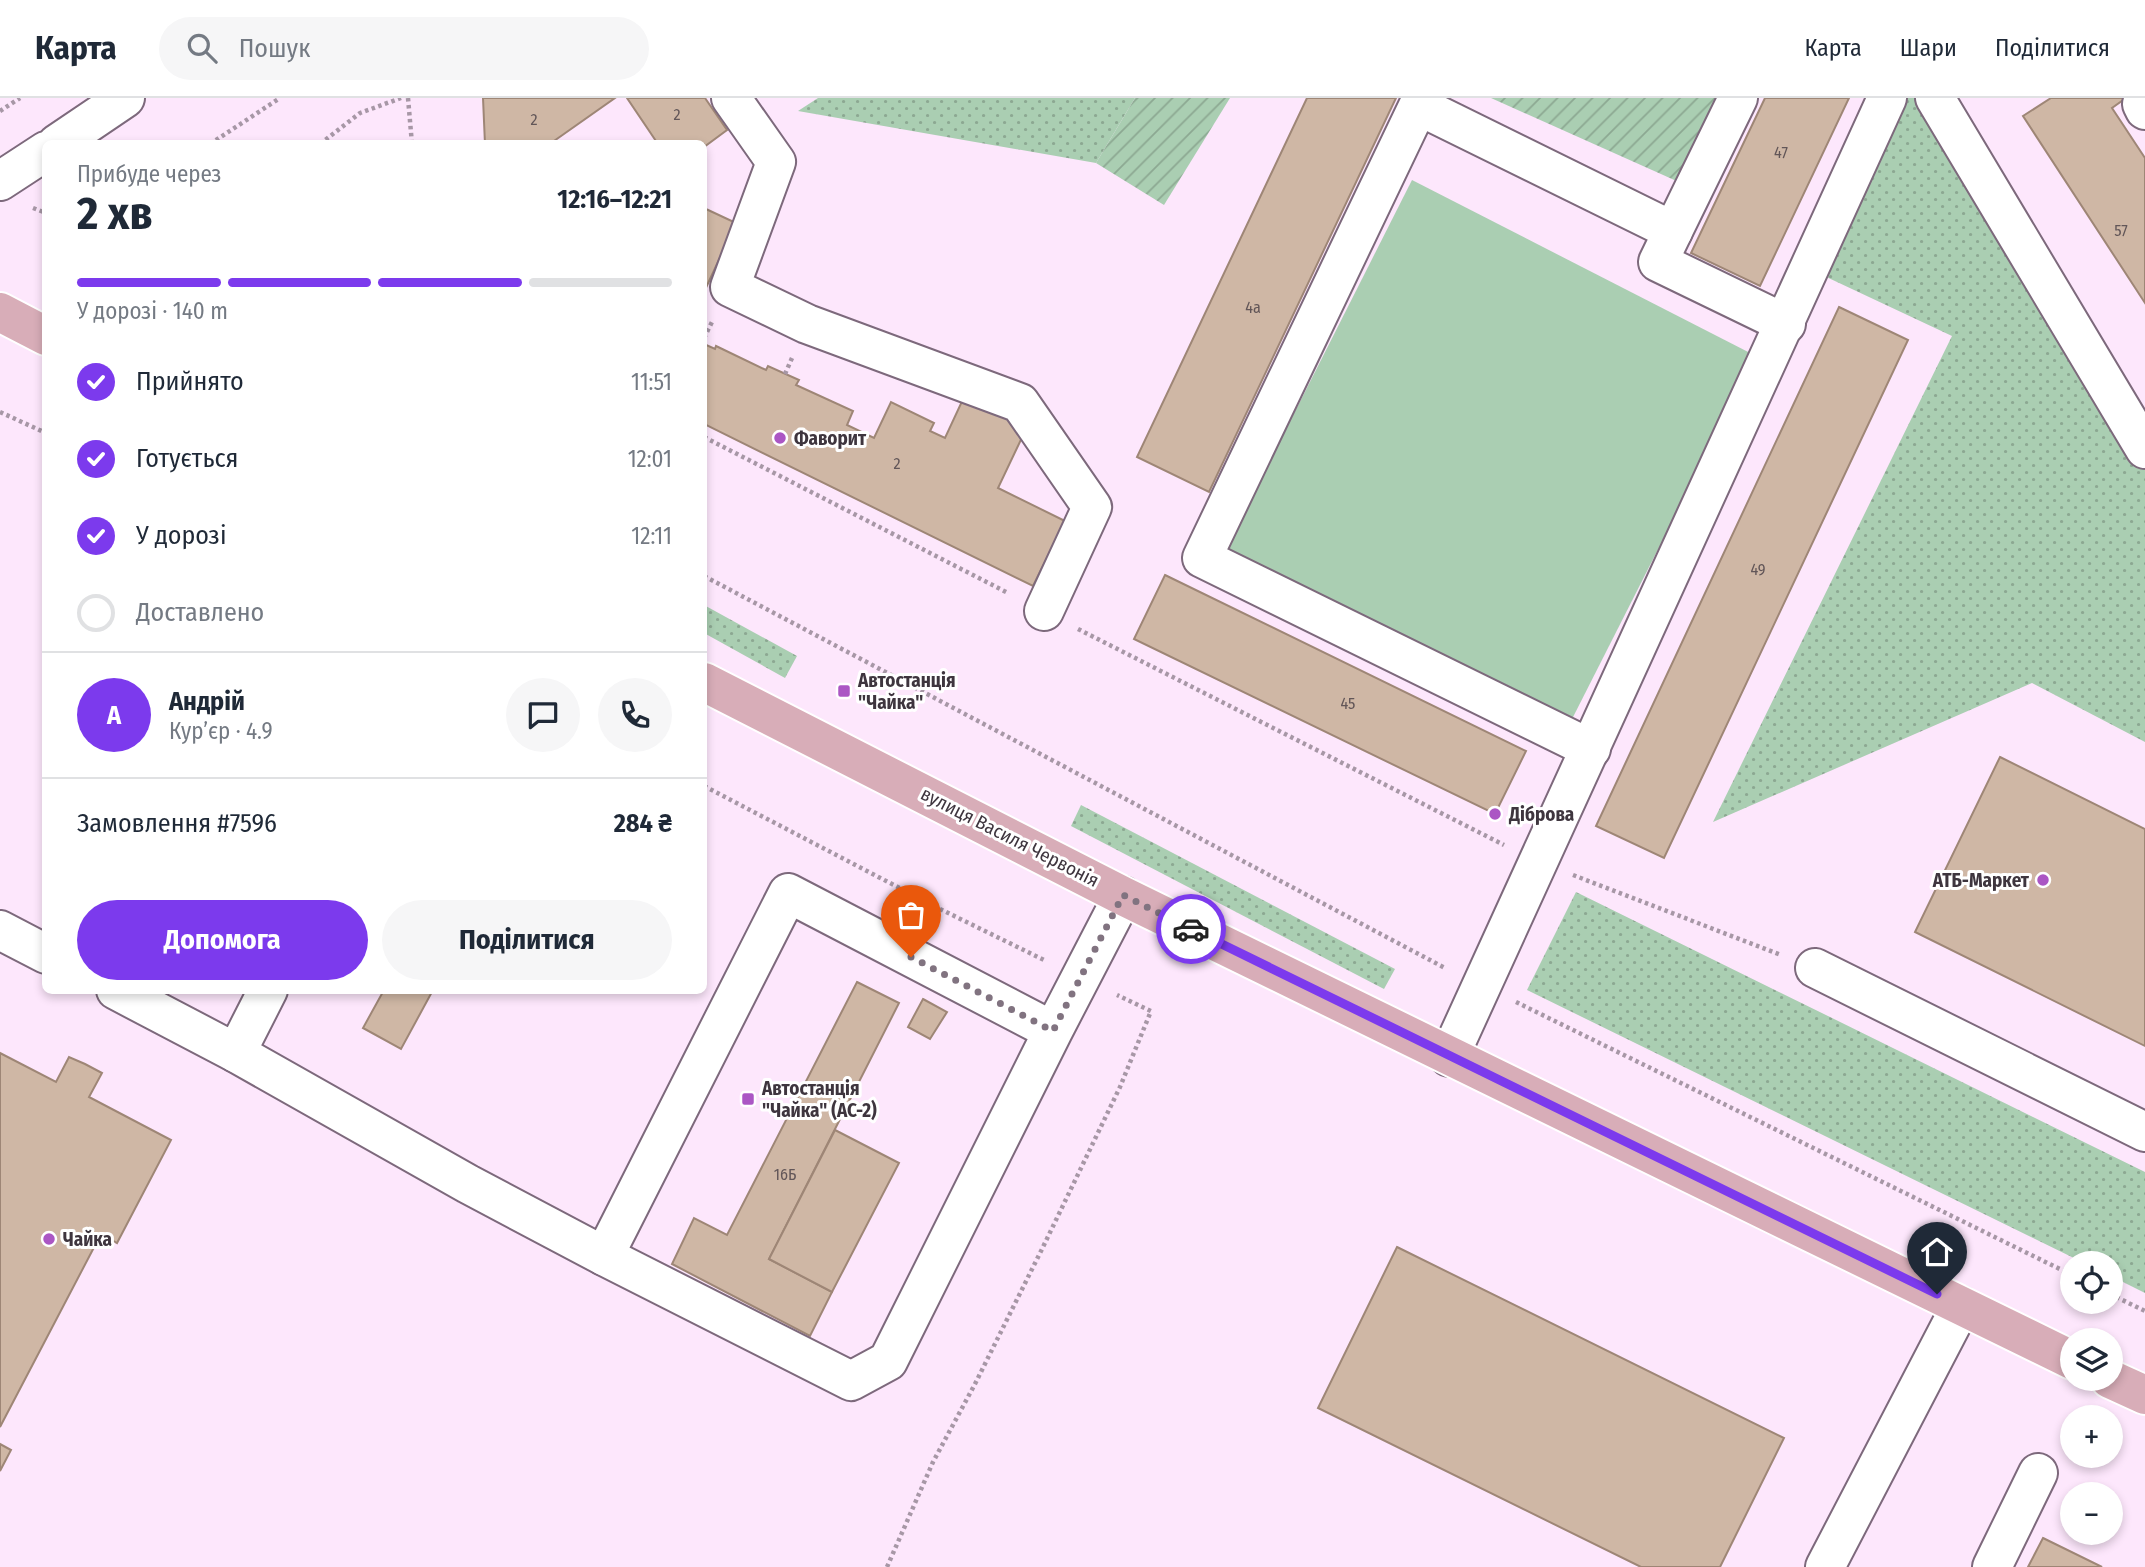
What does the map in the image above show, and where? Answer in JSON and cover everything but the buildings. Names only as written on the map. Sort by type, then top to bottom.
[{"type":"main road","points":[[0,312],[42,335]]},
{"type":"main road","name":"вулиця Василя Червонія","points":[[707,684],[1123,895],[2060,1354]]},
{"type":"main road","points":[[2123,1385],[2145,1395]]},
{"type":"street","points":[[63,140],[125,98]]},
{"type":"street","points":[[731,98],[776,162],[730,287],[807,324],[1020,403],[1093,507],[1044,611]]},
{"type":"street","points":[[1738,98],[1658,262],[1786,324]]},
{"type":"street","points":[[1449,1056],[1786,324],[1887,98]]},
{"type":"street","points":[[1935,98],[2145,449]]},
{"type":"street","points":[[1591,749],[1202,558],[1421,102],[1673,231]]},
{"type":"street","points":[[0,181],[42,154]]},
{"type":"street","points":[[604,1256],[788,893],[1053,1031]]},
{"type":"street","points":[[124,994],[236,1053],[468,1184],[850,1381],[888,1361],[1123,895]]},
{"type":"street","points":[[0,930],[42,952]]},
{"type":"street","points":[[1815,968],[2145,1132]]},
{"type":"street","points":[[236,1053],[266,994]]},
{"type":"street","points":[[1825,1567],[1961,1306]]},
{"type":"street","points":[[1992,1567],[2038,1473]]},
{"type":"path","points":[[0,111],[20,98]]},
{"type":"path","points":[[216,140],[280,98]]},
{"type":"path","points":[[325,140],[360,113],[401,98]]},
{"type":"path","points":[[408,98],[412,140]]},
{"type":"path","points":[[0,412],[42,431]]},
{"type":"path","points":[[707,439],[1538,862],[1815,968]]},
{"type":"path","points":[[707,578],[1479,987],[1511,999],[2060,1269]]},
{"type":"path","points":[[707,788],[936,907],[1151,1011],[1114,1099],[1031,1272],[933,1462],[887,1567]]},
{"type":"path","points":[[2123,1300],[2145,1311]]},
{"type":"green space","points":[[818,98],[1135,98],[1096,163],[798,111]]},
{"type":"green space","points":[[1135,98],[1230,98],[1164,205],[1096,163]]},
{"type":"green space","points":[[1491,98],[1722,98],[1681,183]]},
{"type":"green space","points":[[1905,98],[1922,98],[2145,466],[2145,742],[2032,683],[1713,822],[1952,336],[1820,274]]},
{"type":"green space","points":[[1412,180],[1756,356],[1568,727],[1224,552]]},
{"type":"green space","points":[[707,607],[797,656],[785,678],[707,635]]},
{"type":"green space","points":[[1081,805],[1395,969],[1384,989],[1071,826]]},
{"type":"green space","points":[[1576,892],[2145,1172],[2145,1293],[2123,1282],[2123,1251],[2060,1251],[1527,990]]},
{"type":"way so far","points":[[911,957],[1053,1031],[1123,895],[1191,929]]},
{"type":"place","name":"Фаворит","points":[[780,438]]},
{"type":"place","name":"Автостанція \"Чайка\"","points":[[844,691]]},
{"type":"place","name":"Діброва","points":[[1495,814]]},
{"type":"place","name":"АТБ-Маркет","points":[[2043,880]]},
{"type":"place","name":"Автостанція \"Чайка\" (АС-2)","points":[[748,1099]]},
{"type":"place","name":"Чайка","points":[[49,1239]]},
{"type":"route","points":[[1191,929],[1937,1294]]}]
